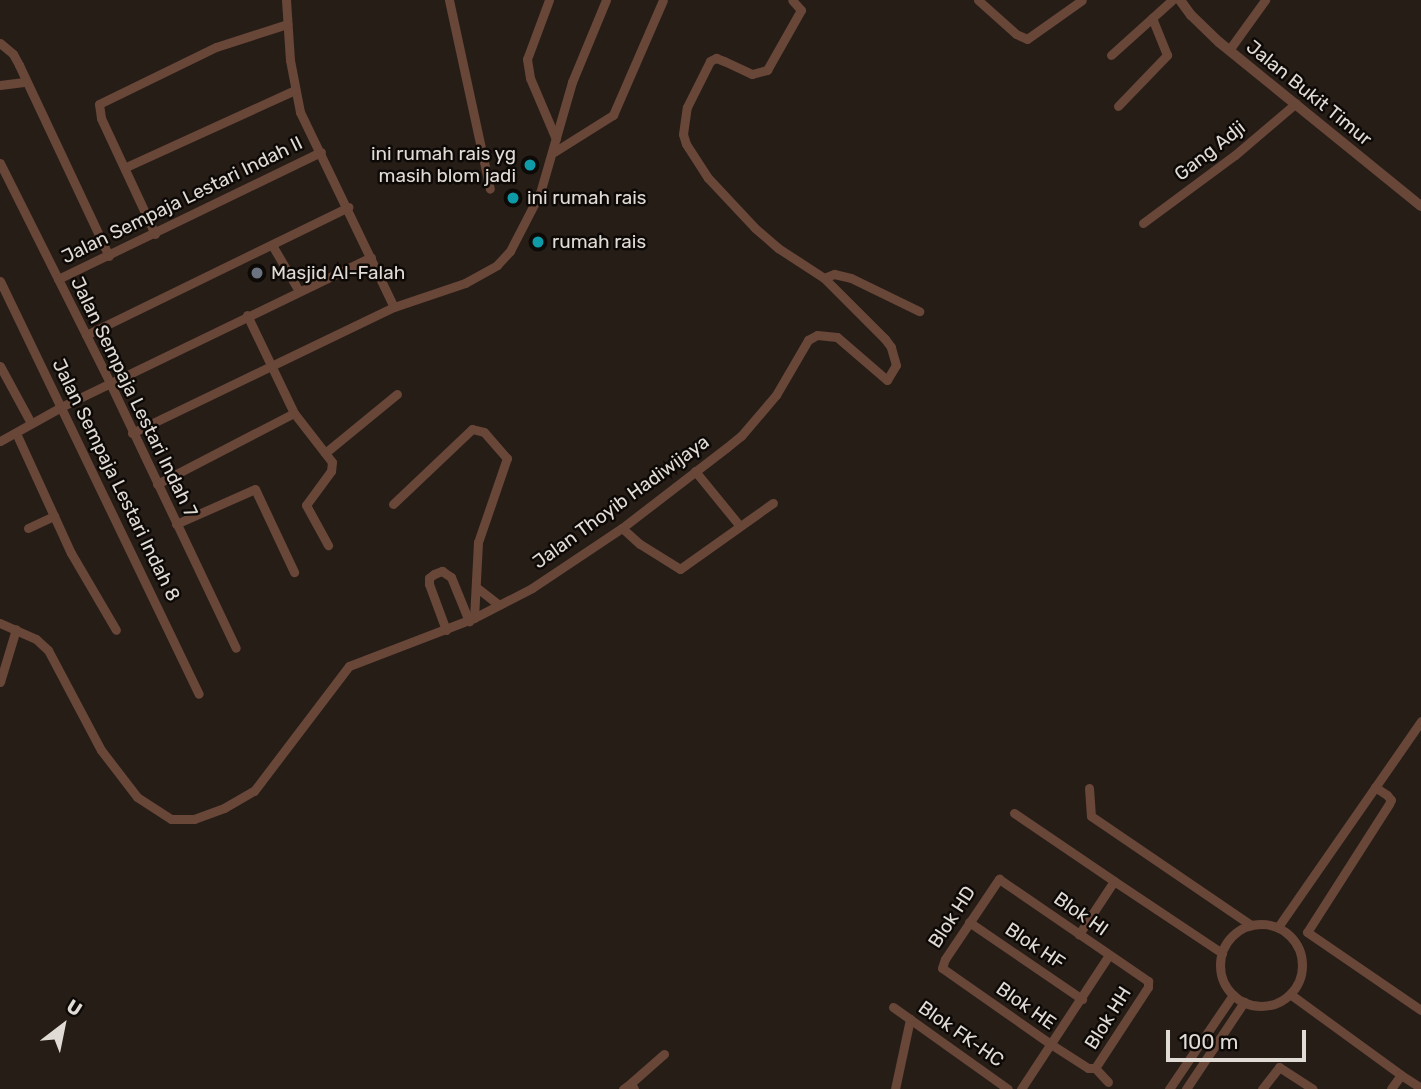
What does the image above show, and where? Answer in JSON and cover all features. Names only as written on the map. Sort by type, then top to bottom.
[{"type":"street","points":[[286,0],[295,90],[300,112],[348,206],[394,307]]},
{"type":"street","points":[[449,0],[489,189]]},
{"type":"street","points":[[549,0],[527,59],[530,78],[556,139]]},
{"type":"street","points":[[132,433],[394,307],[487,273],[503,260],[533,208],[554,152],[572,82],[606,0]]},
{"type":"street","points":[[554,152],[613,115],[663,0]]},
{"type":"street","points":[[792,0],[801,10],[767,70],[752,74],[724,61],[713,58],[710,61],[687,107],[683,134],[692,158],[708,178],[778,248],[824,278],[834,274],[851,278],[919,311]]},
{"type":"street","points":[[978,0],[1016,34],[1027,39],[1082,0]]},
{"type":"street","points":[[1111,55],[1172,0]]},
{"type":"street","name":"Jalan Bukit Timur","points":[[1180,0],[1197,22],[1229,50],[1421,206]]},
{"type":"street","points":[[1229,50],[1265,0]]},
{"type":"street","points":[[1118,106],[1167,55],[1152,18]]},
{"type":"street","points":[[155,234],[98,112],[103,101],[225,43],[288,24]]},
{"type":"street","points":[[0,43],[13,54],[109,256]]},
{"type":"street","points":[[0,85],[26,82]]},
{"type":"street","points":[[126,167],[295,90]]},
{"type":"street","name":"Gang Adji","points":[[1143,223],[1235,155],[1296,103]]},
{"type":"street","name":"Jalan Sempaja Lestari Indah II","points":[[58,279],[321,152]]},
{"type":"street","name":"Jalan Sempaja Lestari Indah 7","points":[[0,163],[110,383],[236,648]]},
{"type":"street","points":[[86,335],[348,206]]},
{"type":"street","points":[[272,245],[299,291]]},
{"type":"street","points":[[0,441],[62,406],[371,257]]},
{"type":"street","name":"Jalan Thoyib Hadiwijaya","points":[[0,622],[36,639],[52,655],[89,730],[122,781],[161,814],[184,820],[224,808],[254,791],[349,666],[368,656],[472,619],[532,588],[622,528],[750,426],[776,395],[802,347],[817,335],[837,337],[887,380],[895,365],[891,347],[824,278]]},
{"type":"street","name":"Jalan Sempaja Lestari Indah 8","points":[[0,281],[200,694]]},
{"type":"street","points":[[247,315],[295,413],[333,467],[306,505],[328,545]]},
{"type":"street","points":[[0,366],[31,423]]},
{"type":"street","points":[[325,453],[397,394]]},
{"type":"street","points":[[156,484],[295,413]]},
{"type":"street","points":[[393,504],[467,432],[476,428],[484,432],[507,458],[478,542],[472,619]]},
{"type":"street","points":[[16,433],[71,553],[116,630]]},
{"type":"street","points":[[695,471],[739,525]]},
{"type":"street","points":[[176,524],[255,489],[294,572]]},
{"type":"street","points":[[622,528],[640,544],[680,569],[773,503]]},
{"type":"street","points":[[28,528],[54,516]]},
{"type":"street","points":[[446,630],[429,584],[433,573],[442,571],[451,577],[472,619]]},
{"type":"street","points":[[475,587],[499,605]]},
{"type":"street","points":[[0,682],[16,629]]},
{"type":"street","points":[[1278,927],[1421,721]]},
{"type":"street","points":[[1376,787],[1391,800],[1307,932],[1421,1010]]},
{"type":"street","points":[[1089,788],[1091,817],[1251,925]]},
{"type":"street","points":[[1014,813],[1222,953]]},
{"type":"street","name":"Blok HI","points":[[996,881],[999,879],[1008,883],[1109,956],[1146,979]]},
{"type":"street","name":"Blok HD","points":[[945,971],[942,964],[996,881]]},
{"type":"street","points":[[1080,934],[1114,881]]},
{"type":"street","name":"Blok HF","points":[[969,922],[1082,999]]},
{"type":"street","points":[[1251,925],[1278,927],[1298,948],[1302,961],[1301,976],[1290,993],[1272,1004],[1258,1006],[1244,1002],[1233,995],[1222,976],[1222,953],[1238,931],[1251,925]]},
{"type":"street","points":[[1021,1089],[1109,956]]},
{"type":"street","name":"Blok HE","points":[[945,971],[1052,1045],[1092,1068],[1108,1082]]},
{"type":"street","name":"Blok HH","points":[[1092,1068],[1148,987],[1146,979]]},
{"type":"street","points":[[1290,993],[1421,1088]]},
{"type":"street","points":[[1169,1089],[1233,995]]},
{"type":"street","points":[[1186,1089],[1244,1002]]},
{"type":"street","name":"Blok FK-HC","points":[[893,1007],[1008,1089]]},
{"type":"street","points":[[895,1089],[910,1020]]},
{"type":"street","points":[[629,1087],[664,1054]]},
{"type":"street","points":[[1262,1089],[1279,1067],[1312,1089]]},
{"type":"street","points":[[1391,1089],[1401,1075]]},
{"type":"place","name":"ini rumah rais yg masih blom jadi","points":[[530,165]]},
{"type":"place","name":"ini rumah rais","points":[[513,198]]},
{"type":"place","name":"rumah rais","points":[[538,242]]},
{"type":"place","name":"Masjid Al-Falah","points":[[257,273]]}]
